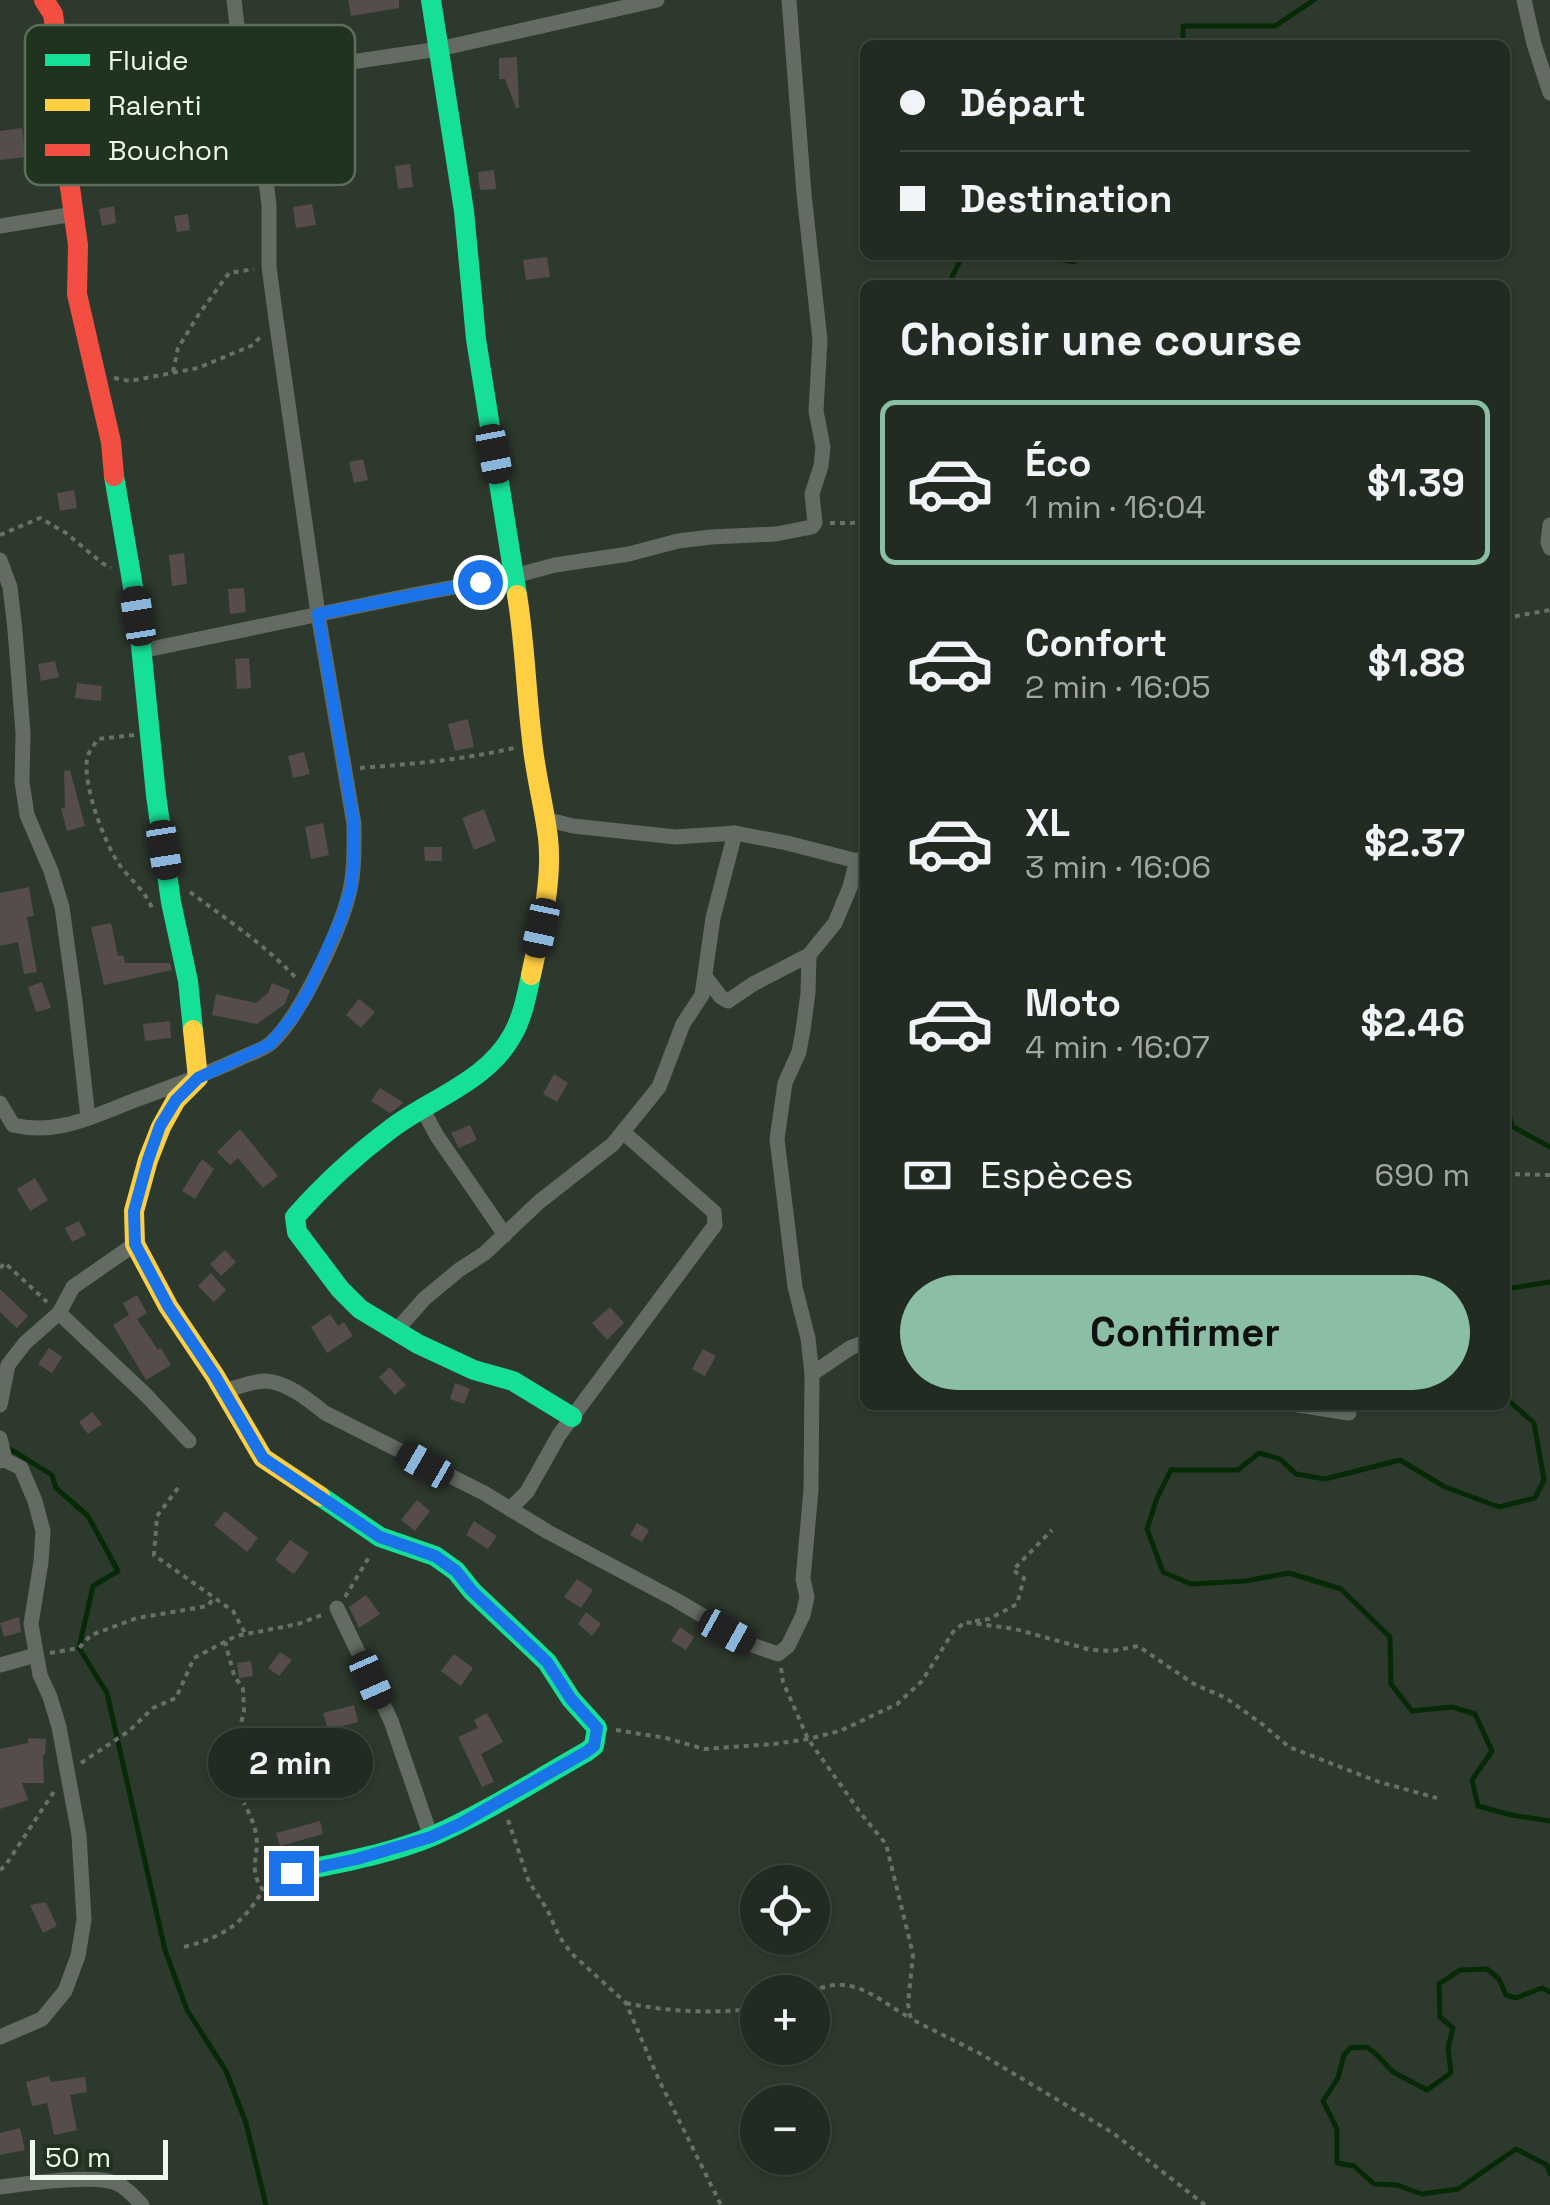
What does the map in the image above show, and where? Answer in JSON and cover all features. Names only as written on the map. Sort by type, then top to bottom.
[{"type":"street","points":[[44,0],[53,14],[54,25]]},
{"type":"street","points":[[234,0],[237,25]]},
{"type":"street","points":[[431,0],[464,212],[476,339],[523,632],[532,743],[549,842],[548,872],[541,928],[525,1002],[513,1034],[479,1074],[392,1128],[319,1190],[296,1216],[297,1232],[360,1309],[395,1332],[474,1370],[513,1381],[572,1417]]},
{"type":"street","points":[[355,61],[439,49],[657,0]]},
{"type":"street","points":[[141,651],[678,541],[776,534],[812,527],[812,494],[822,466],[823,447],[816,411],[820,340],[789,0]]},
{"type":"street","points":[[1524,0],[1550,92]]},
{"type":"street","points":[[70,185],[78,245],[77,294],[112,442],[112,472],[132,572],[148,733],[172,902],[188,980],[198,1078]]},
{"type":"street","points":[[0,1104],[12,1125],[33,1130],[63,1127],[198,1078],[270,1044],[308,992],[351,888],[354,824],[318,614],[276,319],[269,267],[267,185]]},
{"type":"street","points":[[0,226],[74,214]]},
{"type":"street","points":[[1550,525],[1550,548]]},
{"type":"street","points":[[0,560],[10,588],[15,630],[27,815],[62,907],[88,1118]]},
{"type":"street","points":[[545,819],[676,838],[735,833],[860,861]]},
{"type":"street","points":[[395,1332],[424,1300],[613,1144],[659,1087],[684,1024],[702,995],[712,918],[735,833]]},
{"type":"street","points":[[706,978],[728,1001],[808,956],[835,923],[860,863]]},
{"type":"street","points":[[223,1391],[266,1381],[286,1387],[325,1413],[484,1494],[752,1646],[778,1654],[788,1646],[804,1615],[807,1597],[803,1578],[811,1490],[812,1374],[795,1287],[777,1138],[785,1083],[799,1052],[803,1030],[808,956]]},
{"type":"street","points":[[198,1078],[176,1100],[160,1126],[134,1211],[135,1244],[168,1306],[263,1458],[380,1537],[435,1556],[456,1571],[547,1662],[571,1699],[597,1728],[594,1746],[431,1837],[291,1873]]},
{"type":"street","points":[[422,1108],[506,1235]]},
{"type":"street","points":[[510,1509],[528,1492],[572,1417],[716,1225],[714,1212],[624,1132]]},
{"type":"street","points":[[0,1405],[8,1365],[58,1313],[72,1288],[135,1244]]},
{"type":"street","points":[[58,1313],[190,1441]]},
{"type":"street","points":[[812,1374],[860,1344]]},
{"type":"street","points":[[1326,1410],[1349,1414]]},
{"type":"street","points":[[0,1438],[2,1460],[21,1468],[43,1531],[31,1624],[40,1675],[59,1727],[80,1836],[84,1889],[78,1956],[65,1991],[42,2019],[0,2037]]},
{"type":"street","points":[[338,1608],[391,1721],[431,1837]]},
{"type":"street","points":[[0,1665],[36,1654]]},
{"type":"street","points":[[0,2186],[92,2180],[117,2183],[142,2205]]},
{"type":"path","points":[[172,372],[178,348],[229,273],[269,267]]},
{"type":"path","points":[[95,375],[130,381],[198,368],[253,345],[276,319]]},
{"type":"path","points":[[0,534],[40,518],[66,533],[102,563],[132,572]]},
{"type":"path","points":[[815,523],[860,522]]},
{"type":"path","points":[[1510,617],[1550,610]]},
{"type":"path","points":[[148,733],[98,739],[87,756],[88,781],[104,837],[154,912]]},
{"type":"path","points":[[345,769],[463,759],[532,743]]},
{"type":"path","points":[[169,877],[248,934],[308,992]]},
{"type":"path","points":[[1510,1174],[1550,1175]]},
{"type":"path","points":[[0,1268],[5,1263],[58,1313]]},
{"type":"path","points":[[178,1488],[157,1516],[154,1555],[233,1612],[246,1635]]},
{"type":"path","points":[[597,1728],[666,1738],[704,1749],[808,1739],[840,1731],[896,1704],[922,1681],[953,1632],[965,1622],[989,1619],[1017,1604],[1024,1578],[1014,1570],[1052,1530]]},
{"type":"path","points":[[0,1870],[67,1771],[116,1740],[152,1708],[176,1698],[194,1658],[236,1636],[298,1624],[338,1608],[380,1537]]},
{"type":"path","points":[[69,1650],[80,1648],[91,1636],[137,1618],[208,1606],[214,1597]]},
{"type":"path","points":[[965,1622],[1016,1629],[1091,1650],[1144,1648],[1194,1684],[1226,1698],[1289,1747],[1379,1782],[1437,1798]]},
{"type":"path","points":[[214,1785],[225,1770],[244,1712],[243,1689],[234,1675],[225,1642]]},
{"type":"path","points":[[778,1654],[783,1682],[808,1739],[886,1844],[913,1954],[908,2004],[912,2019]]},
{"type":"path","points":[[498,1802],[529,1882],[570,1954],[626,2002],[659,2080],[722,2205]]},
{"type":"path","points":[[184,1947],[214,1939],[238,1921],[263,1890],[255,1878],[256,1835],[244,1803]]},
{"type":"path","points":[[830,1985],[850,1985],[871,1992],[912,2019],[979,2053],[1114,2133],[1206,2205]]},
{"type":"path","points":[[626,2002],[694,2012],[740,2011]]},
{"type":"building","points":[[348,0],[399,0],[399,8],[351,16]]},
{"type":"building","points":[[517,57],[519,108],[505,79],[499,79],[499,58]]},
{"type":"building","points":[[22,128],[25,157],[0,160],[0,131]]},
{"type":"building","points":[[410,164],[413,187],[398,189],[395,166]]},
{"type":"building","points":[[494,170],[496,189],[480,190],[478,172]]},
{"type":"building","points":[[312,204],[316,225],[296,228],[293,207]]},
{"type":"building","points":[[114,206],[116,223],[102,226],[99,209]]},
{"type":"building","points":[[188,214],[190,230],[177,232],[174,216]]},
{"type":"building","points":[[547,257],[550,277],[526,280],[523,260]]},
{"type":"building","points":[[363,459],[368,480],[354,483],[349,462]]},
{"type":"building","points":[[74,490],[77,508],[60,511],[57,493]]},
{"type":"building","points":[[184,553],[187,584],[172,586],[169,555]]},
{"type":"building","points":[[244,588],[246,612],[230,614],[228,589]]},
{"type":"building","points":[[249,658],[251,688],[237,689],[235,659]]},
{"type":"building","points":[[55,661],[59,677],[41,681],[38,664]]},
{"type":"building","points":[[77,683],[102,686],[101,701],[75,698]]},
{"type":"building","points":[[468,719],[474,747],[455,751],[448,724]]},
{"type":"building","points":[[304,752],[310,774],[293,778],[288,756]]},
{"type":"building","points":[[70,770],[85,826],[67,831],[61,808],[65,807],[64,771]]},
{"type":"building","points":[[484,809],[496,841],[474,850],[462,818]]},
{"type":"building","points":[[323,823],[329,855],[311,859],[305,827]]},
{"type":"building","points":[[424,847],[442,847],[442,861],[425,861]]},
{"type":"building","points":[[29,887],[34,916],[27,917],[37,972],[24,974],[18,942],[0,946],[0,893]]},
{"type":"building","points":[[111,923],[118,956],[123,955],[125,963],[170,963],[172,970],[104,985],[91,927]]},
{"type":"building","points":[[42,982],[51,1008],[36,1012],[28,987]]},
{"type":"building","points":[[272,983],[290,990],[285,1004],[257,1024],[212,1015],[216,994],[256,1003],[268,993]]},
{"type":"building","points":[[359,999],[375,1012],[361,1028],[346,1015]]},
{"type":"building","points":[[170,1021],[171,1038],[145,1041],[143,1024]]},
{"type":"building","points":[[554,1074],[568,1083],[557,1102],[543,1094]]},
{"type":"building","points":[[380,1088],[403,1102],[390,1113],[371,1101]]},
{"type":"building","points":[[470,1125],[477,1140],[459,1148],[451,1133]]},
{"type":"building","points":[[240,1129],[278,1176],[263,1188],[238,1158],[230,1165],[217,1152]]},
{"type":"building","points":[[202,1159],[214,1169],[195,1199],[182,1191]]},
{"type":"building","points":[[35,1178],[48,1200],[30,1211],[17,1189]]},
{"type":"building","points":[[79,1221],[86,1235],[72,1242],[65,1228]]},
{"type":"building","points":[[225,1250],[236,1262],[221,1276],[210,1264]]},
{"type":"building","points":[[211,1273],[226,1290],[214,1302],[198,1286]]},
{"type":"building","points":[[0,1289],[28,1316],[17,1328],[0,1312]]},
{"type":"building","points":[[137,1295],[147,1313],[137,1319],[171,1365],[146,1380],[113,1325],[129,1315],[123,1303]]},
{"type":"building","points":[[610,1307],[624,1323],[607,1340],[592,1323]]},
{"type":"building","points":[[330,1314],[338,1326],[344,1322],[353,1336],[327,1353],[311,1327]]},
{"type":"building","points":[[49,1348],[62,1357],[52,1373],[38,1364]]},
{"type":"building","points":[[703,1349],[716,1356],[705,1376],[692,1369]]},
{"type":"building","points":[[390,1367],[406,1385],[395,1395],[379,1377]]},
{"type":"building","points":[[455,1383],[470,1389],[464,1404],[450,1399]]},
{"type":"building","points":[[92,1412],[102,1424],[88,1434],[79,1422]]},
{"type":"building","points":[[417,1500],[430,1511],[415,1531],[401,1520]]},
{"type":"building","points":[[225,1511],[258,1538],[247,1552],[214,1525]]},
{"type":"building","points":[[474,1521],[497,1536],[488,1549],[466,1535]]},
{"type":"building","points":[[637,1523],[649,1530],[642,1542],[630,1535]]},
{"type":"building","points":[[290,1540],[309,1553],[294,1574],[275,1560]]},
{"type":"building","points":[[577,1579],[593,1590],[581,1608],[564,1597]]},
{"type":"building","points":[[366,1595],[380,1614],[359,1628],[349,1607]]},
{"type":"building","points":[[586,1612],[601,1624],[592,1636],[578,1624]]},
{"type":"building","points":[[19,1617],[21,1632],[4,1637],[0,1623]]},
{"type":"building","points":[[680,1627],[694,1637],[686,1650],[671,1641]]},
{"type":"building","points":[[280,1652],[292,1660],[279,1676],[268,1668]]},
{"type":"building","points":[[454,1654],[473,1668],[461,1686],[441,1671]]},
{"type":"building","points":[[251,1661],[253,1676],[239,1678],[237,1663]]},
{"type":"building","points":[[354,1705],[358,1722],[328,1730],[323,1713]]},
{"type":"building","points":[[487,1713],[503,1742],[481,1754],[494,1782],[482,1787],[458,1737],[478,1728],[474,1720]]},
{"type":"building","points":[[28,1738],[46,1739],[44,1783],[22,1783],[28,1800],[0,1809],[0,1749],[28,1743]]},
{"type":"building","points":[[320,1821],[323,1834],[280,1846],[276,1833]]},
{"type":"building","points":[[46,1902],[57,1926],[43,1933],[30,1905]]},
{"type":"building","points":[[49,2076],[51,2082],[85,2077],[87,2092],[70,2095],[77,2130],[54,2135],[47,2103],[32,2106],[26,2082]]},
{"type":"building","points":[[20,2128],[25,2150],[0,2155],[0,2133]]},
{"type":"waterway","points":[[1183,40],[1183,26],[1275,26],[1314,0]]},
{"type":"waterway","points":[[950,280],[960,260]]},
{"type":"waterway","points":[[1065,260],[1075,260]]},
{"type":"waterway","points":[[1510,1118],[1513,1127],[1550,1147]]},
{"type":"waterway","points":[[1510,1288],[1550,1282]]},
{"type":"waterway","points":[[1510,1401],[1534,1423],[1544,1480],[1535,1498],[1499,1507],[1445,1487],[1400,1460],[1325,1479],[1296,1474],[1280,1459],[1259,1453],[1238,1470],[1171,1470],[1147,1529],[1163,1572],[1191,1584],[1246,1581],[1289,1573],[1341,1589],[1390,1637],[1391,1684],[1412,1711],[1452,1707],[1475,1714],[1492,1751],[1472,1780],[1478,1806],[1550,1821]]},
{"type":"waterway","points":[[7,1447],[52,1475],[56,1488],[88,1516],[118,1571],[93,1586],[79,1648],[107,1693],[165,1950],[187,2010],[226,2071],[246,2123],[266,2205]]},
{"type":"waterway","points":[[1550,1992],[1542,1988],[1516,1998],[1506,1995],[1499,1979],[1487,1969],[1460,1970],[1439,1984],[1440,2017],[1453,2028],[1448,2048],[1451,2073],[1427,2090],[1393,2072],[1367,2047],[1350,2048],[1323,2101],[1337,2129],[1337,2163],[1354,2166],[1374,2184],[1397,2185],[1422,2194],[1458,2189],[1516,2149],[1547,2165],[1550,2174]]},
{"type":"traffic: fast","points":[[431,0],[464,211],[476,339],[517,595]]},
{"type":"traffic: fast","points":[[114,476],[138,616],[156,795],[193,1030]]},
{"type":"traffic: fast","points":[[531,975],[516,1027],[489,1064],[379,1138],[295,1217],[297,1232],[360,1309],[418,1344],[474,1370],[513,1381],[572,1417]]},
{"type":"traffic: fast","points":[[291,1873],[401,1848],[454,1826],[586,1752],[594,1746],[597,1728],[571,1699],[547,1662],[456,1571],[435,1556],[380,1537],[320,1496]]},
{"type":"traffic: slow","points":[[517,595],[533,752],[549,855],[545,907],[531,975]]},
{"type":"traffic: slow","points":[[193,1030],[198,1078],[176,1100],[148,1160],[134,1211],[135,1244],[168,1306],[263,1458],[320,1496]]},
{"type":"traffic: jam","points":[[44,0],[54,25]]},
{"type":"traffic: jam","points":[[70,185],[78,245],[77,294],[111,442],[114,476]]},
{"type":"route","points":[[291,1873],[344,1863],[431,1837],[586,1752],[594,1746],[597,1736],[597,1728],[571,1699],[547,1662],[456,1571],[435,1556],[380,1537],[263,1458],[168,1306],[135,1244],[134,1211],[160,1126],[176,1100],[198,1078],[270,1044],[292,1018],[308,992],[351,888],[354,824],[318,614],[480,582]]}]
